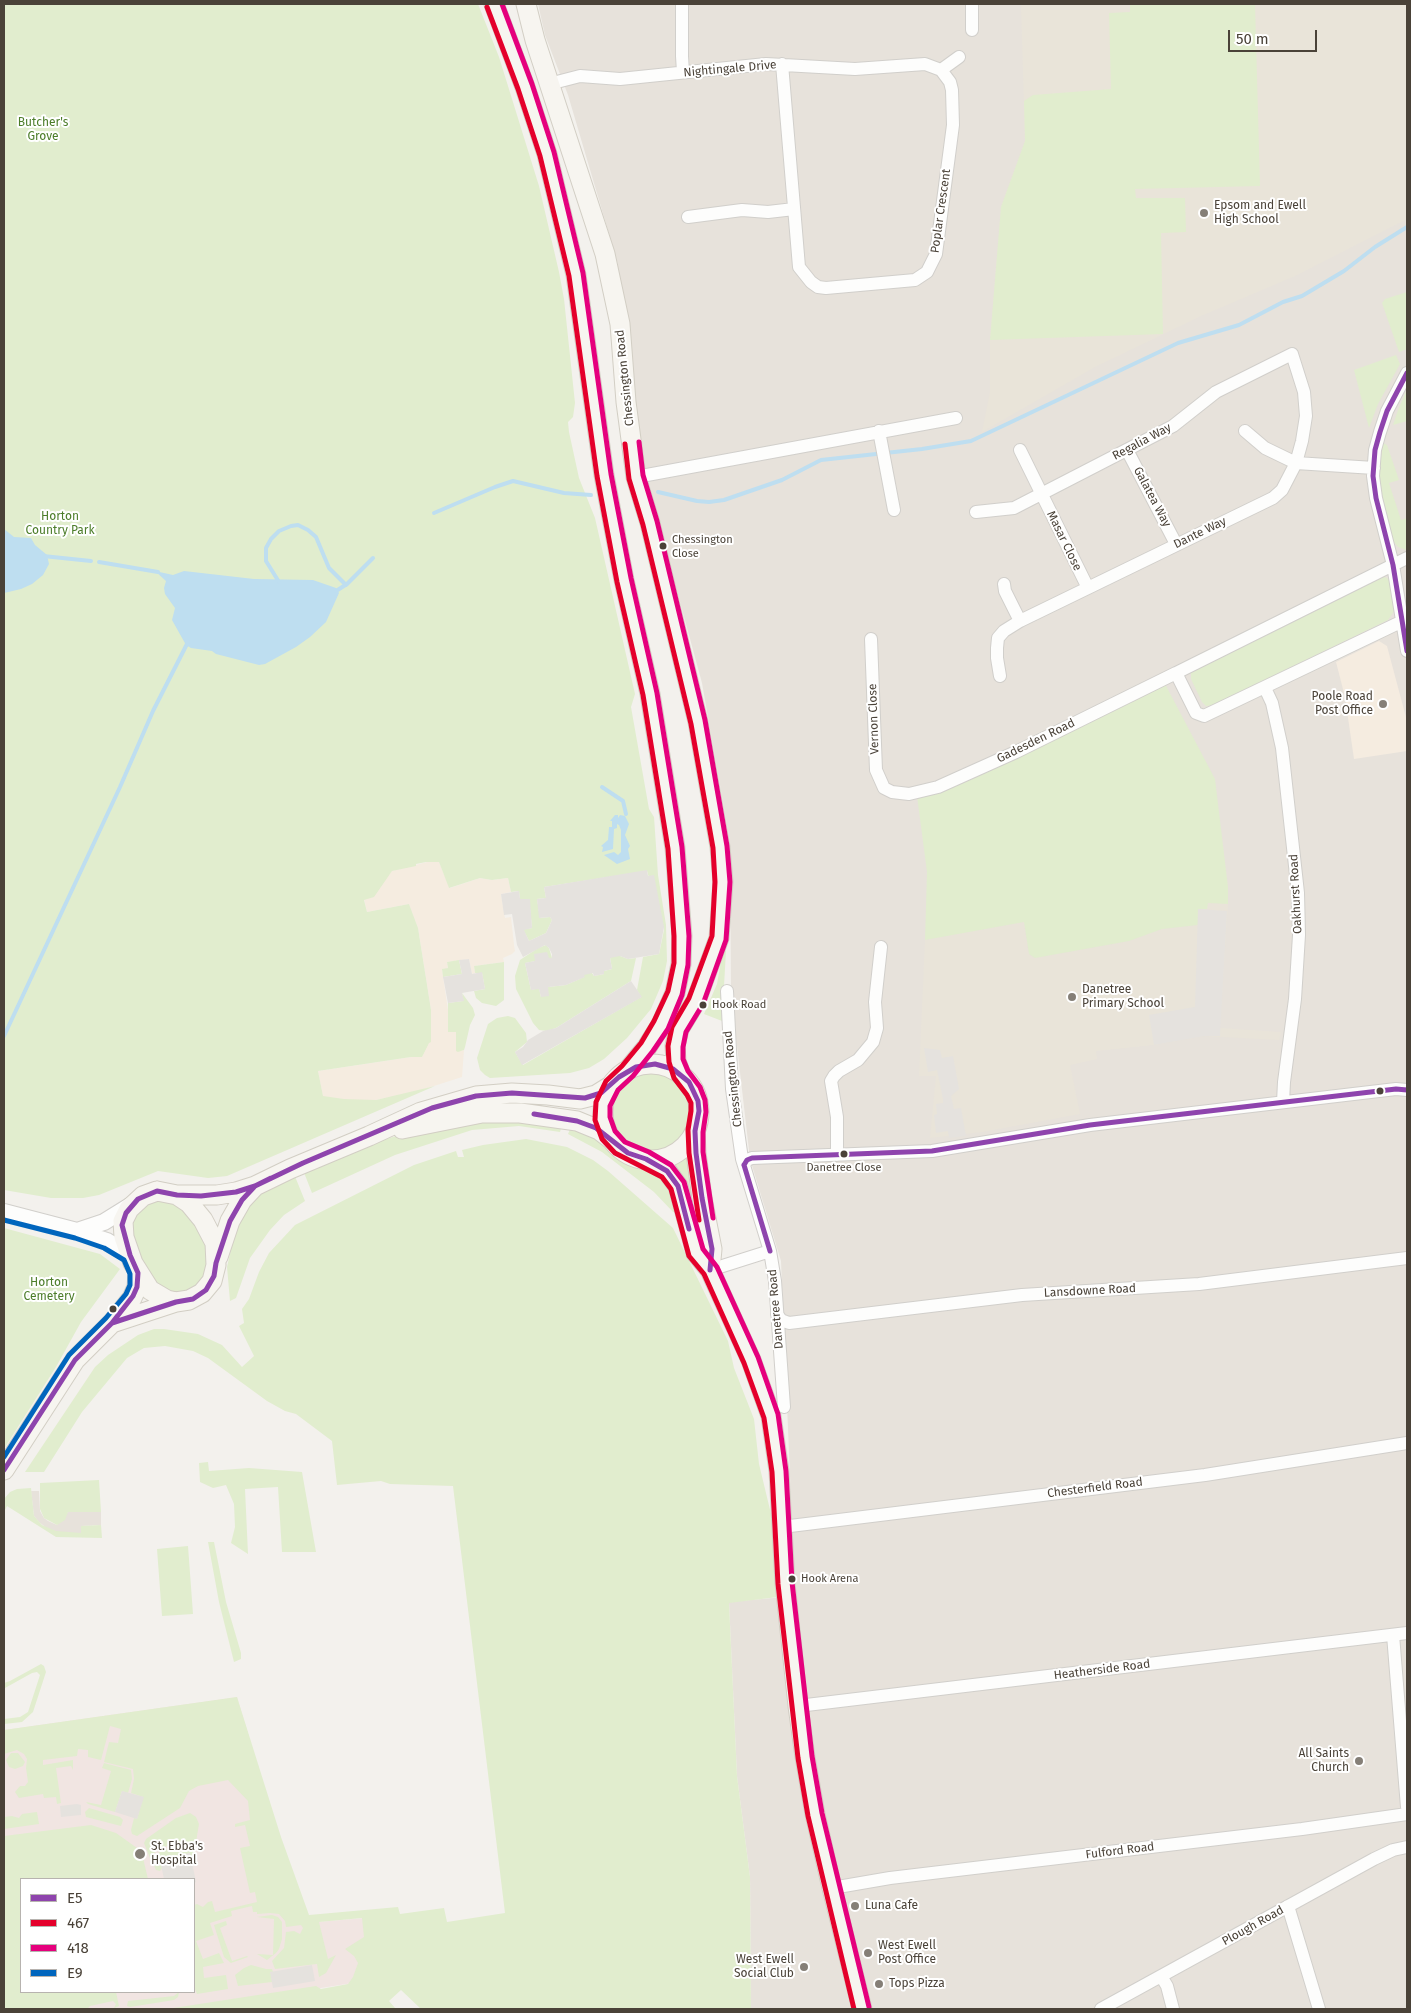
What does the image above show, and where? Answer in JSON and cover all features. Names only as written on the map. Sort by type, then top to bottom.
[{"type":"main road","points":[[176,1302],[167,1300],[148,1288],[138,1273],[122,1231],[123,1221],[135,1202],[143,1196],[161,1191],[177,1195],[217,1195],[236,1192],[255,1186],[303,1163],[427,1110],[476,1096],[512,1093],[548,1094],[580,1099],[596,1095],[612,1085],[646,1047],[660,1025],[675,993],[681,964],[682,936],[675,848],[650,694],[624,580],[604,475],[576,274],[547,154],[525,87],[494,4]]},
{"type":"main road","name":"Chessington Road","points":[[526,4],[534,40],[604,254],[620,324],[626,402],[636,477],[650,523],[698,722],[714,808],[722,874],[719,938],[696,1001],[679,1029],[675,1046],[676,1061],[681,1075],[689,1082],[698,1101],[698,1121],[695,1131],[696,1153],[712,1249],[710,1270]]},
{"type":"main road","points":[[627,1070],[655,1064],[673,1069],[681,1075]]},
{"type":"main road","points":[[612,1085],[603,1104],[602,1118],[609,1135],[620,1148]]},
{"type":"main road","points":[[369,1136],[472,1115],[508,1112],[577,1121],[599,1130],[620,1148]]},
{"type":"main road","points":[[646,1159],[656,1160],[684,1148],[695,1131]]},
{"type":"main road","name":"Chessington Road","points":[[620,1148],[646,1159],[667,1171],[678,1186],[696,1253],[710,1270],[751,1360],[771,1416],[780,1471],[785,1583],[798,1706],[815,1814],[862,2009]]},
{"type":"main road","points":[[216,1263],[230,1221],[242,1200],[255,1186]]},
{"type":"main road","points":[[112,1323],[176,1302],[193,1299],[206,1290],[214,1276],[216,1248],[208,1228],[192,1206],[177,1195]]},
{"type":"main road","points":[[4,1470],[75,1360],[112,1323],[133,1296],[137,1287],[138,1273]]},
{"type":"street","points":[[682,4],[683,72]]},
{"type":"street","points":[[972,4],[972,30]]},
{"type":"street","points":[[941,70],[959,56]]},
{"type":"street","name":"Nightingale Drive","points":[[549,84],[580,76],[620,79],[782,64],[855,69],[925,64],[941,70]]},
{"type":"street","name":"Poplar Crescent","points":[[782,64],[799,268],[810,282],[818,287],[854,286],[915,280],[927,272],[936,254],[953,125],[952,90],[950,82],[941,70]]},
{"type":"street","points":[[688,217],[742,210],[768,212],[794,209]]},
{"type":"street","name":"Regalia Way","points":[[1041,493],[1173,426],[1216,392],[1292,354]]},
{"type":"street","name":"Dante Way","points":[[1000,676],[997,658],[998,638],[1004,631],[1020,621],[1273,498],[1282,490],[1296,463],[1302,441],[1305,408],[1304,392],[1292,354]]},
{"type":"street","points":[[1407,373],[1387,411],[1375,450],[1374,468],[1376,498],[1405,620],[1407,651]]},
{"type":"street","points":[[636,477],[956,418]]},
{"type":"street","points":[[879,431],[894,510]]},
{"type":"street","points":[[1245,432],[1265,448],[1296,463],[1374,468]]},
{"type":"street","name":"Masar Close","points":[[1020,450],[1088,588]]},
{"type":"street","name":"Galatea Way","points":[[1127,450],[1176,544]]},
{"type":"street","points":[[976,512],[1014,508],[1041,493]]},
{"type":"street","name":"Gadesden Road","points":[[892,792],[909,794],[938,787],[1016,752],[1407,558]]},
{"type":"street","points":[[1004,584],[1005,591],[1020,621]]},
{"type":"street","points":[[1176,672],[1196,713],[1200,716],[1210,715],[1405,620]]},
{"type":"street","name":"Vernon Close","points":[[871,639],[876,770],[884,788],[892,792]]},
{"type":"street","name":"Oakhurst Road","points":[[1265,688],[1272,703],[1282,748],[1298,893],[1299,935],[1295,999],[1283,1102]]},
{"type":"street","points":[[837,1155],[836,1117],[831,1082],[834,1076],[858,1060],[873,1042],[877,1028],[875,996],[881,948]]},
{"type":"street","name":"Chessington Road","points":[[727,991],[732,1089],[744,1165]]},
{"type":"street","points":[[744,1165],[747,1160],[752,1158],[932,1151],[1073,1128],[1396,1089],[1407,1090]]},
{"type":"street","name":"Danetree Road","points":[[744,1165],[770,1251],[784,1407]]},
{"type":"street","points":[[77,1231],[110,1219],[135,1202]]},
{"type":"street","points":[[4,1212],[107,1241],[130,1255]]},
{"type":"street","points":[[710,1270],[770,1251]]},
{"type":"street","name":"Lansdowne Road","points":[[777,1314],[781,1320],[788,1323],[1022,1295],[1199,1284],[1407,1258]]},
{"type":"street","name":"Chesterfield Road","points":[[782,1527],[1206,1475],[1407,1443]]},
{"type":"street","name":"Heatherside Road","points":[[798,1706],[1407,1633]]},
{"type":"street","points":[[1393,1635],[1407,1808]]},
{"type":"street","name":"Fulford Road","points":[[832,1888],[890,1878],[1407,1814]]},
{"type":"street","name":"Plough Road","points":[[1101,2009],[1374,1859],[1393,1850],[1407,1847]]},
{"type":"street","points":[[1288,1906],[1319,2009]]},
{"type":"street","points":[[1161,1976],[1167,1986],[1173,2009]]},
{"type":"shaded area","points":[[538,4],[1407,4],[1407,2009],[751,2009],[750,1877],[737,1776],[729,1602],[795,1596],[781,1261],[750,1159],[731,994],[730,842],[702,683],[645,473],[617,261],[568,95],[545,35]]},
{"type":"shaded area","name":"Epsom and Ewell High School","points":[[1021,4],[1407,4],[1407,219],[1295,276],[1201,316],[1095,367],[982,432],[990,392],[990,340],[1001,207],[1025,141]]},
{"type":"shaded area","points":[[1379,641],[1387,646],[1407,721],[1407,751],[1354,759],[1345,697],[1336,662]]},
{"type":"shaded area","points":[[431,861],[439,862],[450,888],[480,878],[492,880],[508,878],[511,892],[501,894],[505,918],[511,917],[515,951],[503,958],[504,962],[474,966],[475,973],[472,974],[469,959],[447,962],[448,968],[442,970],[448,1010],[448,1031],[456,1032],[462,1051],[464,1050],[462,1077],[412,1093],[376,1100],[323,1097],[318,1071],[422,1057],[431,1010],[418,928],[409,904],[367,912],[364,899],[392,871]]},
{"type":"shaded area","points":[[647,870],[648,876],[654,875],[664,927],[659,954],[628,959],[620,956],[610,958],[612,969],[604,971],[604,974],[594,976],[593,973],[584,975],[585,977],[566,985],[548,987],[549,996],[541,997],[539,989],[531,990],[525,963],[535,961],[534,954],[547,952],[549,958],[552,958],[552,954],[545,945],[523,957],[517,945],[512,914],[504,915],[501,894],[519,891],[520,899],[530,899],[532,928],[524,930],[529,941],[546,933],[552,920],[550,917],[539,918],[537,899],[546,898],[544,887]]},
{"type":"shaded area","name":"Danetree Primary School","points":[[1208,903],[1228,904],[1220,1028],[1281,1032],[1279,1040],[1205,1036],[1154,1045],[1096,1051],[1097,1059],[1070,1065],[1080,1114],[982,1132],[930,1138],[936,1076],[919,1076],[925,940],[1024,922],[1029,954],[1035,958],[1129,941],[1162,929],[1197,925],[1198,909]]},
{"type":"shaded area","points":[[1198,909],[1227,911],[1220,1036],[1205,1036],[1154,1045],[1149,1015],[1195,1007]]},
{"type":"shaded area","points":[[469,959],[472,974],[482,972],[485,989],[462,993],[464,1001],[448,1003],[443,977],[462,974],[459,960]]},
{"type":"shaded area","points":[[631,981],[642,997],[522,1065],[515,1052],[523,1047],[528,1040],[543,1031],[556,1028]]},
{"type":"shaded area","points":[[924,1048],[940,1050],[942,1058],[953,1056],[959,1089],[951,1096],[954,1109],[961,1108],[966,1136],[949,1138],[948,1131],[936,1133],[934,1115],[937,1114],[936,1104],[943,1103],[943,1099],[937,1070],[928,1072]]},
{"type":"shaded area","points":[[31,1491],[39,1491],[40,1511],[48,1521],[57,1525],[68,1512],[101,1512],[101,1525],[82,1526],[81,1533],[62,1533],[49,1530],[34,1516]]},
{"type":"shaded area","name":"St. Ebba's Hospital","points":[[237,1697],[305,1923],[389,1916],[353,1983],[185,2009],[4,2009],[4,1730]]},
{"type":"shaded area","points":[[122,1791],[144,1797],[137,1819],[115,1812]]},
{"type":"shaded area","points":[[81,1805],[81,1815],[61,1817],[60,1806]]},
{"type":"shaded area","points":[[190,1853],[196,1882],[195,1878],[164,1878],[160,1860]]},
{"type":"shaded area","points":[[312,1965],[315,1981],[273,1988],[270,1972]]},
{"type":"green space","points":[[4,4],[478,4],[499,57],[539,186],[559,272],[564,299],[575,403],[573,417],[568,422],[569,432],[579,478],[595,518],[635,694],[631,707],[649,809],[654,817],[658,875],[666,925],[667,961],[663,981],[651,1009],[627,1038],[604,1059],[589,1068],[570,1073],[490,1078],[480,1070],[477,1058],[488,1024],[497,1018],[508,1016],[515,1018],[526,1033],[527,1042],[515,1052],[523,1065],[641,997],[637,990],[643,957],[659,954],[664,930],[647,871],[544,887],[546,898],[537,899],[540,918],[550,917],[552,920],[546,933],[529,941],[523,929],[532,928],[529,899],[520,899],[519,891],[511,892],[508,878],[492,880],[480,878],[449,888],[439,862],[416,864],[416,866],[392,871],[374,897],[364,900],[367,912],[409,904],[418,928],[431,1010],[431,1042],[422,1057],[318,1071],[323,1096],[344,1099],[376,1100],[435,1086],[227,1176],[208,1178],[158,1171],[99,1195],[83,1198],[51,1198],[4,1190]]},
{"type":"green space","points":[[1130,4],[1255,4],[1260,186],[1135,189],[1136,198],[1185,198],[1186,232],[1161,233],[1163,334],[990,340],[1001,207],[1025,141],[1024,101],[1033,95],[1111,89],[1109,13],[1130,12]]},
{"type":"green space","points":[[1407,292],[1407,349],[1399,352],[1382,303],[1385,299]]},
{"type":"green space","points":[[1396,355],[1400,364],[1378,404],[1369,428],[1354,370]]},
{"type":"green space","points":[[1407,389],[1407,421],[1393,425],[1398,410]]},
{"type":"green space","points":[[1383,443],[1387,445],[1399,480],[1389,483],[1401,520],[1407,518],[1407,550],[1398,547],[1393,541],[1378,479]]},
{"type":"green space","points":[[1381,576],[1387,578],[1391,583],[1395,610],[1388,620],[1213,705],[1206,706],[1202,702],[1191,679],[1191,672]]},
{"type":"green space","points":[[1164,682],[1215,779],[1228,887],[1228,904],[1208,903],[1207,909],[1198,909],[1198,925],[1162,929],[1129,941],[1035,958],[1029,954],[1024,922],[925,940],[927,872],[917,796]]},
{"type":"green space","points":[[607,940],[620,956],[628,959],[636,958],[631,981],[556,1028],[547,1031],[539,1030],[533,1023],[516,989],[515,976],[520,960],[538,948],[546,945],[549,948],[552,958],[525,963],[531,990],[539,988],[541,997],[548,987],[566,985],[584,977],[581,957],[594,976],[604,974],[604,971],[612,969]]},
{"type":"green space","points":[[723,950],[726,951],[722,1021],[704,1014],[717,984]]},
{"type":"green space","points":[[459,960],[462,974],[443,977],[442,969],[448,968],[447,962]]},
{"type":"green space","points":[[504,962],[504,1000],[496,1006],[482,1003],[476,998],[474,991],[485,989],[482,973],[475,973],[474,966]]},
{"type":"green space","points":[[462,993],[473,1008],[475,1015],[470,1025],[464,1050],[458,1052],[456,1051],[456,1032],[448,1032],[448,1003],[463,1001]]},
{"type":"green space","points":[[651,1073],[666,1076],[678,1085],[687,1097],[690,1112],[687,1127],[678,1139],[666,1148],[651,1151],[636,1148],[624,1139],[615,1127],[612,1112],[615,1097],[624,1085],[636,1076]]},
{"type":"green space","points":[[486,1117],[562,1125],[560,1132],[519,1126],[472,1130],[395,1155],[312,1193],[303,1170],[386,1139],[424,1128]]},
{"type":"green space","points":[[571,1127],[593,1137],[625,1162],[637,1168],[646,1168],[670,1183],[678,1212],[673,1212],[654,1192],[602,1152],[568,1134]]},
{"type":"green space","points":[[526,1139],[567,1147],[593,1160],[608,1171],[673,1228],[728,1341],[734,1368],[754,1419],[759,1464],[772,1518],[778,1597],[729,1603],[737,1776],[750,1877],[751,2009],[421,2009],[401,1990],[389,2001],[395,2008],[393,2009],[167,2009],[316,1986],[321,1989],[348,1984],[353,1977],[358,1963],[354,1956],[345,1949],[364,1937],[362,1918],[319,1922],[328,1959],[336,1955],[326,1973],[319,1977],[317,1964],[275,1969],[272,1961],[284,1948],[286,1932],[294,1931],[300,1934],[303,1928],[301,1925],[286,1927],[285,1921],[279,1914],[257,1914],[257,1912],[253,1912],[252,1906],[231,1911],[232,1916],[210,1923],[214,1935],[196,1941],[203,1959],[219,1953],[224,1963],[203,1967],[204,1978],[226,1975],[228,1989],[197,1994],[195,1989],[195,1905],[203,1907],[212,1901],[215,1912],[257,1902],[255,1892],[250,1893],[240,1848],[250,1846],[245,1825],[235,1827],[235,1824],[250,1820],[248,1801],[228,1780],[198,1786],[189,1791],[180,1808],[137,1836],[132,1834],[131,1830],[134,1818],[137,1819],[143,1797],[131,1793],[134,1779],[133,1769],[104,1762],[109,1742],[118,1743],[121,1729],[110,1726],[101,1760],[88,1757],[88,1750],[78,1749],[77,1756],[43,1760],[43,1765],[73,1760],[73,1770],[71,1766],[56,1768],[61,1803],[57,1804],[56,1797],[44,1798],[43,1794],[19,1798],[15,1792],[20,1786],[25,1786],[28,1782],[27,1759],[24,1754],[17,1750],[4,1754],[4,1730],[237,1697],[281,1837],[309,1915],[398,1907],[400,1914],[444,1908],[447,1922],[505,1913],[453,1486],[390,1484],[381,1481],[337,1485],[332,1441],[296,1414],[285,1411],[267,1401],[208,1358],[193,1351],[165,1346],[144,1348],[127,1358],[82,1412],[44,1472],[25,1472],[95,1367],[108,1355],[138,1335],[154,1329],[164,1329],[198,1334],[222,1345],[242,1367],[254,1356],[239,1326],[244,1323],[242,1309],[249,1299],[259,1272],[269,1253],[295,1225],[414,1165],[456,1151],[458,1157],[464,1157],[462,1150]]},
{"type":"green space","points":[[689,1154],[695,1193],[687,1195],[672,1165],[678,1163]]},
{"type":"green space","points":[[294,1174],[305,1201],[284,1215],[270,1230],[250,1258],[236,1298],[230,1301],[227,1267],[237,1223],[247,1206],[263,1190]]},
{"type":"green space","points":[[169,1199],[188,1211],[206,1242],[212,1266],[192,1292],[171,1293],[154,1283],[133,1244],[131,1225],[134,1217],[151,1201]]},
{"type":"green space","name":"Horton Cemetery","points":[[4,1228],[100,1254],[120,1269],[81,1322],[56,1367],[4,1449]]},
{"type":"green space","points":[[208,1462],[209,1471],[249,1468],[302,1472],[316,1552],[282,1552],[278,1487],[245,1489],[248,1554],[231,1543],[235,1527],[234,1504],[226,1485],[213,1488],[200,1482],[199,1463]]},
{"type":"green space","points":[[99,1480],[101,1512],[68,1512],[65,1520],[57,1525],[44,1518],[40,1509],[40,1483]]},
{"type":"green space","points":[[31,1488],[34,1516],[42,1525],[56,1531],[81,1533],[81,1526],[101,1525],[102,1538],[56,1537],[7,1506],[4,1512],[4,1499],[10,1492],[17,1489]]},
{"type":"green space","points":[[208,1542],[214,1542],[226,1602],[241,1653],[241,1659],[234,1662],[219,1602]]},
{"type":"green space","points":[[188,1546],[193,1614],[162,1616],[157,1549]]},
{"type":"green space","points":[[41,1664],[46,1672],[33,1712],[22,1722],[4,1724],[4,1719],[20,1717],[28,1712],[40,1675],[37,1672],[32,1673],[5,1688],[4,1683]]},
{"type":"green space","points":[[11,1753],[18,1753],[25,1762],[23,1766],[15,1769],[9,1767],[6,1760]]},
{"type":"green space","points":[[104,1763],[131,1770],[132,1779],[128,1793],[122,1791],[115,1812],[86,1802],[101,1805],[111,1771],[102,1768]]},
{"type":"green space","points":[[89,1808],[120,1817],[123,1820],[121,1826],[86,1817],[85,1812]]},
{"type":"green space","points":[[37,1812],[39,1824],[4,1829],[4,1817],[12,1816],[19,1818],[22,1814]]},
{"type":"green space","points":[[190,1813],[196,1817],[199,1824],[196,1842],[184,1849],[169,1846],[160,1847],[150,1858],[144,1843],[146,1839],[176,1818]]},
{"type":"green space","points":[[91,1825],[116,1833],[137,1848],[143,1858],[148,1878],[20,1878],[20,1993],[116,1993],[119,2006],[114,2008],[116,2004],[113,2001],[90,2006],[87,2009],[4,2009],[4,1836]]},
{"type":"green space","points":[[196,1845],[193,1861],[191,1862],[190,1853],[160,1860],[162,1868],[160,1871],[156,1870],[152,1861],[161,1850],[170,1849],[185,1852]]},
{"type":"green space","points":[[272,1915],[278,1917],[282,1922],[282,1939],[279,1949],[276,1953],[267,1960],[257,1954],[273,1955],[274,1919],[257,1917]]},
{"type":"green space","points":[[226,1921],[227,1925],[220,1928],[232,1961],[248,1957],[231,1963],[224,1957],[214,1925]]},
{"type":"green space","points":[[251,1965],[272,1969],[272,1982],[238,1986],[235,1975]]},
{"type":"green space","points":[[179,1993],[178,1997],[174,2000],[127,2006],[128,2001],[174,1996]]},
{"type":"water","points":[[4,529],[14,537],[31,538],[35,545],[47,555],[49,564],[43,575],[32,584],[4,593]]},
{"type":"water","points":[[155,571],[173,575],[184,571],[254,579],[313,580],[336,588],[339,593],[326,622],[310,637],[296,647],[265,664],[259,665],[216,654],[212,651],[191,648],[186,645],[172,620],[175,608],[165,594],[166,581]]},
{"type":"water","points":[[615,815],[618,815],[618,818],[620,815],[625,816],[629,824],[625,835],[630,846],[628,849],[630,859],[617,864],[604,855],[614,852],[618,855],[621,852],[621,830],[619,825],[617,824],[617,828],[614,829],[613,849],[602,852],[603,847],[601,846],[608,840],[609,827],[612,827],[612,821],[610,821]]},
{"type":"waterway","points":[[658,492],[697,501],[724,500],[782,480],[821,460],[922,449],[971,441],[1178,343],[1239,325],[1283,302],[1302,296],[1344,271],[1375,247],[1407,227]]},
{"type":"waterway","points":[[434,513],[513,481],[564,493],[591,495]]},
{"type":"waterway","points":[[279,582],[266,561],[266,548],[279,531],[298,525],[316,537],[329,568],[346,585]]},
{"type":"waterway","points":[[43,556],[91,561]]},
{"type":"waterway","points":[[336,591],[347,584],[373,558]]},
{"type":"waterway","points":[[99,562],[158,572]]},
{"type":"waterway","points":[[4,1036],[120,787],[153,711],[188,642]]},
{"type":"waterway","points":[[602,787],[623,801],[626,814]]},
{"type":"transit line","name":"418","points":[[502,4],[532,84],[554,152],[583,273],[611,474],[631,578],[657,693],[682,847],[689,936],[688,965],[682,995],[668,1029],[633,1076],[618,1090],[610,1106],[610,1117],[615,1131],[625,1142],[649,1152],[671,1165],[684,1182],[703,1249],[717,1267],[758,1357],[778,1414],[786,1471],[792,1582],[812,1756],[822,1813],[869,2007]]},
{"type":"transit line","name":"467","points":[[487,7],[518,89],[540,156],[569,276],[597,476],[617,582],[643,695],[668,849],[674,936],[674,963],[668,991],[641,1043],[622,1066],[606,1081],[596,1102],[595,1120],[602,1139],[615,1153],[662,1177],[671,1189],[689,1256],[704,1274],[744,1363],[764,1418],[772,1472],[778,1584],[798,1758],[808,1816],[854,2009]]},
{"type":"transit line","name":"E5","points":[[1407,373],[1387,411],[1380,432],[1375,450],[1373,476],[1376,498],[1393,565],[1407,651]]},
{"type":"transit line","name":"418","points":[[639,442],[643,475],[657,521],[705,720],[727,846],[730,882],[726,940],[703,1004],[686,1032],[683,1047],[683,1059],[688,1071],[700,1087],[705,1100],[703,1152],[713,1218]]},
{"type":"transit line","name":"467","points":[[625,444],[629,479],[643,525],[691,724],[713,848],[715,882],[712,936],[689,998],[672,1027],[668,1046],[669,1062],[674,1078],[691,1103],[688,1130],[689,1153],[699,1220]]},
{"type":"transit line","name":"E5","points":[[4,1470],[75,1360],[112,1323],[133,1296],[137,1287],[138,1273],[130,1255],[122,1225],[126,1213],[138,1199],[157,1191],[177,1195],[201,1196],[236,1192],[255,1186],[303,1163],[432,1108],[476,1096],[512,1093],[585,1098],[601,1093],[619,1077],[636,1067],[655,1064],[673,1069],[689,1082],[698,1101],[699,1111],[695,1131],[696,1153],[712,1249],[710,1270]]},
{"type":"transit line","name":"E5","points":[[744,1165],[747,1160],[752,1158],[932,1151],[1090,1125],[1396,1089],[1407,1090]]},
{"type":"transit line","name":"E5","points":[[534,1114],[577,1121],[596,1128],[628,1153],[646,1159],[667,1171],[678,1186],[689,1229]]},
{"type":"transit line","name":"E5","points":[[744,1165],[770,1251]]},
{"type":"transit line","name":"E5","points":[[104,1331],[112,1323],[176,1302],[193,1299],[206,1290],[214,1276],[216,1263],[230,1221],[242,1200],[255,1186],[271,1178]]},
{"type":"transit line","name":"E9","points":[[4,1220],[75,1238],[104,1248],[124,1260],[130,1274],[130,1285],[126,1294],[106,1318],[69,1355],[4,1457]]},
{"type":"place","name":"Epsom and Ewell High School","points":[[1204,213]]},
{"type":"place","name":"Chessington Close","points":[[663,546]]},
{"type":"place","name":"Poole Road Post Office","points":[[1383,704]]},
{"type":"place","name":"Danetree Primary School","points":[[1072,997]]},
{"type":"place","name":"Hook Road","points":[[703,1005]]},
{"type":"place","name":"Danetree Close","points":[[844,1154]]},
{"type":"place","name":"Hook Arena","points":[[792,1579]]},
{"type":"place","name":"All Saints Church","points":[[1359,1761]]},
{"type":"place","name":"St. Ebba's Hospital","points":[[140,1854]]},
{"type":"place","name":"Luna Cafe","points":[[855,1906]]},
{"type":"place","name":"West Ewell Post Office","points":[[868,1953]]},
{"type":"place","name":"West Ewell Social Club","points":[[804,1967]]},
{"type":"place","name":"Tops Pizza","points":[[879,1984]]},
{"type":"park label","name":"Butcher's Grove","points":[[43,130]]},
{"type":"park label","name":"Horton Country Park","points":[[60,524]]}]
